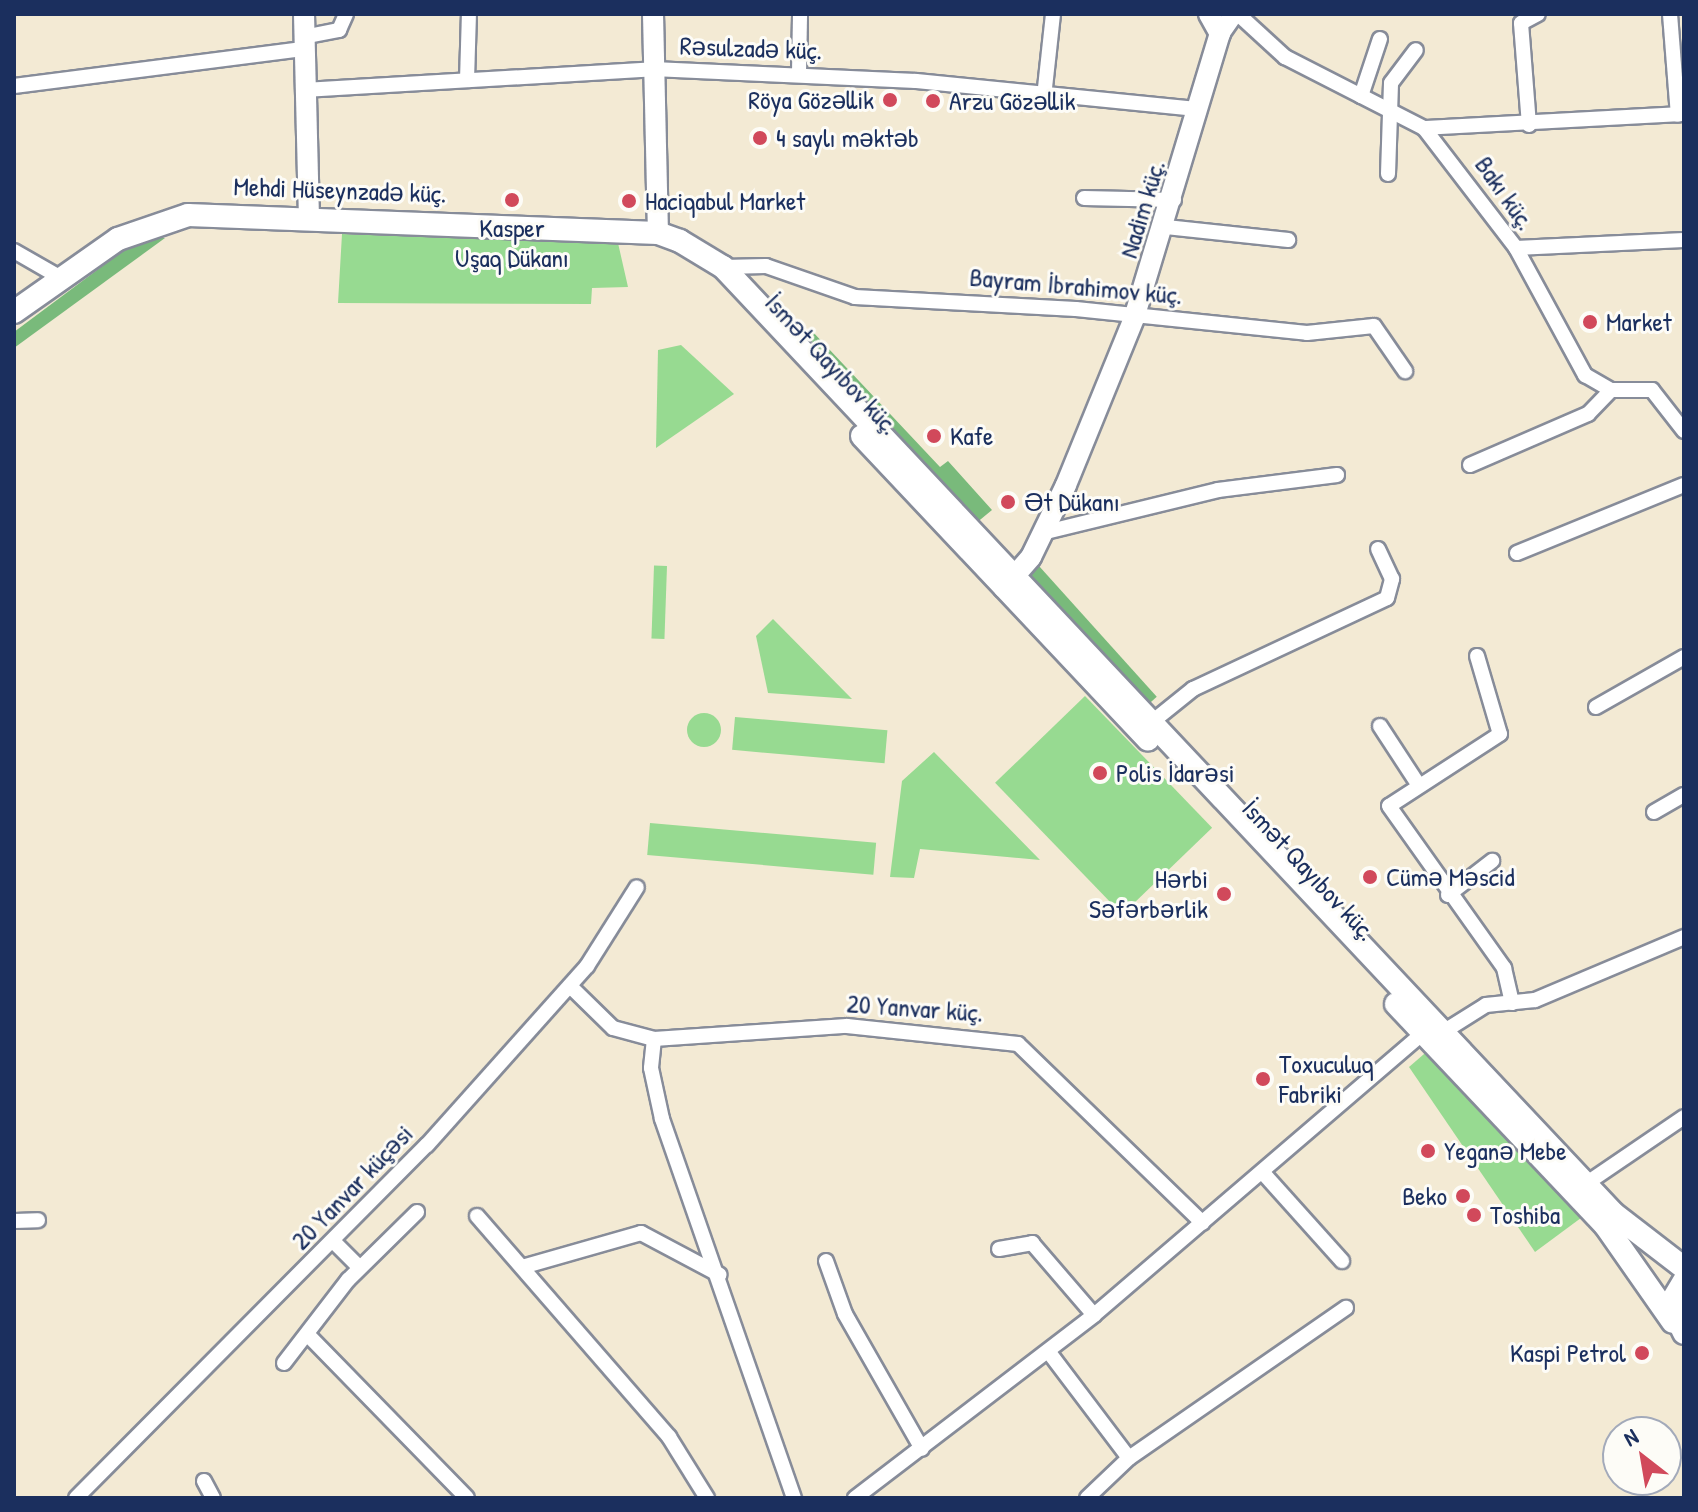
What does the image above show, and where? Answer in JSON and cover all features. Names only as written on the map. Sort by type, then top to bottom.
[{"type":"main road","points":[[304,14],[309,215]]},
{"type":"main road","points":[[653,14],[658,233]]},
{"type":"main road","points":[[1209,14],[1220,34]]},
{"type":"main road","name":"Nadim küç.","points":[[1010,582],[1042,533],[1134,318],[1166,227],[1195,109],[1220,34]]},
{"type":"main road","name":"Mehdi Hüseynzadə küç.","points":[[14,312],[61,278],[157,221],[222,213],[658,233],[687,247]]},
{"type":"main road","name":"İsmət Qayıbov küç.","points":[[687,247],[723,267],[1010,582],[1152,722],[1605,1225],[1679,1327]]},
{"type":"main road","name":"İsmət Qayıbov küç.","points":[[687,247],[1010,582],[1433,1032],[1587,1183],[1635,1235],[1684,1268]]},
{"type":"main road","points":[[1679,1327],[1672,1295],[1684,1281]]},
{"type":"street","points":[[14,86],[303,43],[339,30],[346,14]]},
{"type":"street","points":[[467,80],[469,14]]},
{"type":"street","points":[[799,73],[800,14]]},
{"type":"street","points":[[1044,97],[1053,14]]},
{"type":"street","name":"Nadim küç.","points":[[1220,34],[1236,14]]},
{"type":"street","name":"Bakı küç.","points":[[1236,14],[1285,57],[1424,128],[1516,248],[1585,375],[1611,390]]},
{"type":"street","points":[[1529,125],[1521,23],[1538,14]]},
{"type":"street","points":[[1424,128],[1681,115],[1670,14]]},
{"type":"street","points":[[1361,96],[1380,39]]},
{"type":"street","points":[[1388,174],[1387,108],[1391,83],[1416,50]]},
{"type":"street","name":"Rəsulzadə küç.","points":[[304,90],[653,69],[799,73],[1195,109]]},
{"type":"street","points":[[1084,198],[1174,200]]},
{"type":"street","points":[[1166,227],[1288,240]]},
{"type":"street","points":[[1516,248],[1684,240]]},
{"type":"street","points":[[14,251],[61,278]]},
{"type":"street","name":"Bayram İbrahimov küç.","points":[[723,267],[766,266],[855,297],[1307,333],[1374,326],[1405,371]]},
{"type":"street","points":[[1470,465],[1588,414],[1611,390],[1652,390],[1680,414],[1684,431]]},
{"type":"street","points":[[1042,533],[1218,490],[1337,475]]},
{"type":"street","points":[[1517,553],[1684,485]]},
{"type":"street","points":[[1152,722],[1193,689],[1387,598],[1392,579],[1378,549]]},
{"type":"street","points":[[1477,656],[1500,734],[1395,798],[1391,815],[1504,968],[1512,1003]]},
{"type":"street","points":[[1596,707],[1684,657]]},
{"type":"street","points":[[1380,726],[1418,784]]},
{"type":"street","points":[[1654,812],[1684,795]]},
{"type":"street","points":[[1448,895],[1492,861]]},
{"type":"street","name":"20 Yanvar küçəsi","points":[[76,1498],[334,1242],[570,986],[637,887]]},
{"type":"street","points":[[855,1498],[1094,1315],[1433,1032],[1486,1005],[1535,1000],[1684,937]]},
{"type":"street","name":"20 Yanvar küç.","points":[[570,986],[613,1028],[654,1039],[847,1026],[1003,1039],[1018,1044],[1203,1223]]},
{"type":"street","points":[[654,1039],[651,1068],[662,1119],[720,1275],[794,1498]]},
{"type":"street","points":[[1587,1183],[1684,1117]]},
{"type":"street","points":[[1264,1174],[1342,1261]]},
{"type":"street","points":[[284,1363],[309,1336],[359,1267],[417,1212]]},
{"type":"street","points":[[477,1216],[676,1445],[707,1498]]},
{"type":"street","points":[[14,1221],[38,1220]]},
{"type":"street","points":[[522,1267],[641,1233],[720,1275]]},
{"type":"street","points":[[334,1242],[359,1267]]},
{"type":"street","points":[[999,1249],[1032,1243],[1094,1315]]},
{"type":"street","points":[[826,1261],[845,1314],[922,1449]]},
{"type":"street","points":[[1087,1498],[1129,1458],[1346,1308]]},
{"type":"street","points":[[309,1336],[467,1498]]},
{"type":"street","points":[[1048,1351],[1129,1458]]},
{"type":"street","points":[[204,1481],[213,1498]]},
{"type":"green space","points":[[342,234],[618,243],[628,287],[592,288],[591,304],[338,303]]},
{"type":"green space","points":[[140,238],[165,238],[14,348],[14,332]]},
{"type":"green space","points":[[812,331],[940,467],[948,461],[992,510],[975,524],[802,340]]},
{"type":"green space","points":[[681,345],[734,394],[656,448],[658,350]]},
{"type":"green space","points":[[654,566],[667,566],[664,639],[651,639]]},
{"type":"green space","points":[[1039,566],[1157,697],[1145,707],[1027,577]]},
{"type":"green space","points":[[773,619],[852,699],[768,693],[756,636]]},
{"type":"green space","points":[[1085,696],[1212,828],[1122,914],[995,783]]},
{"type":"green space","points":[[704,713],[716,718],[721,730],[716,742],[704,747],[692,742],[687,730],[692,718]]},
{"type":"green space","points":[[735,717],[887,730],[885,763],[732,750]]},
{"type":"green space","points":[[934,752],[1040,860],[920,849],[914,878],[890,877],[902,781]]},
{"type":"green space","points":[[650,823],[876,843],[873,875],[647,855]]},
{"type":"green space","points":[[1431,1048],[1585,1215],[1535,1252],[1409,1067]]},
{"type":"place","name":"Röya Gözəllik","points":[[890,100]]},
{"type":"place","name":"Arzu Gözəllik","points":[[933,101]]},
{"type":"place","name":"4 saylı məktəb","points":[[760,138]]},
{"type":"place","name":"Kasper Uşaq Dükanı","points":[[512,200]]},
{"type":"place","name":"Haciqabul Market","points":[[629,201]]},
{"type":"place","name":"Market","points":[[1590,322]]},
{"type":"place","name":"Kafe","points":[[934,436]]},
{"type":"place","name":"Ət Dükanı","points":[[1008,502]]},
{"type":"place","name":"Polis İdarəsi","points":[[1100,773]]},
{"type":"place","name":"Cümə Məscid","points":[[1370,877]]},
{"type":"place","name":"Hərbi Səfərbərlik","points":[[1224,894]]},
{"type":"place","name":"Toxuculuq Fabriki","points":[[1263,1079]]},
{"type":"place","name":"Yeganə Mebe","points":[[1428,1151]]},
{"type":"place","name":"Beko","points":[[1463,1196]]},
{"type":"place","name":"Toshiba","points":[[1474,1215]]},
{"type":"place","name":"Kaspi Petrol","points":[[1642,1353]]}]
